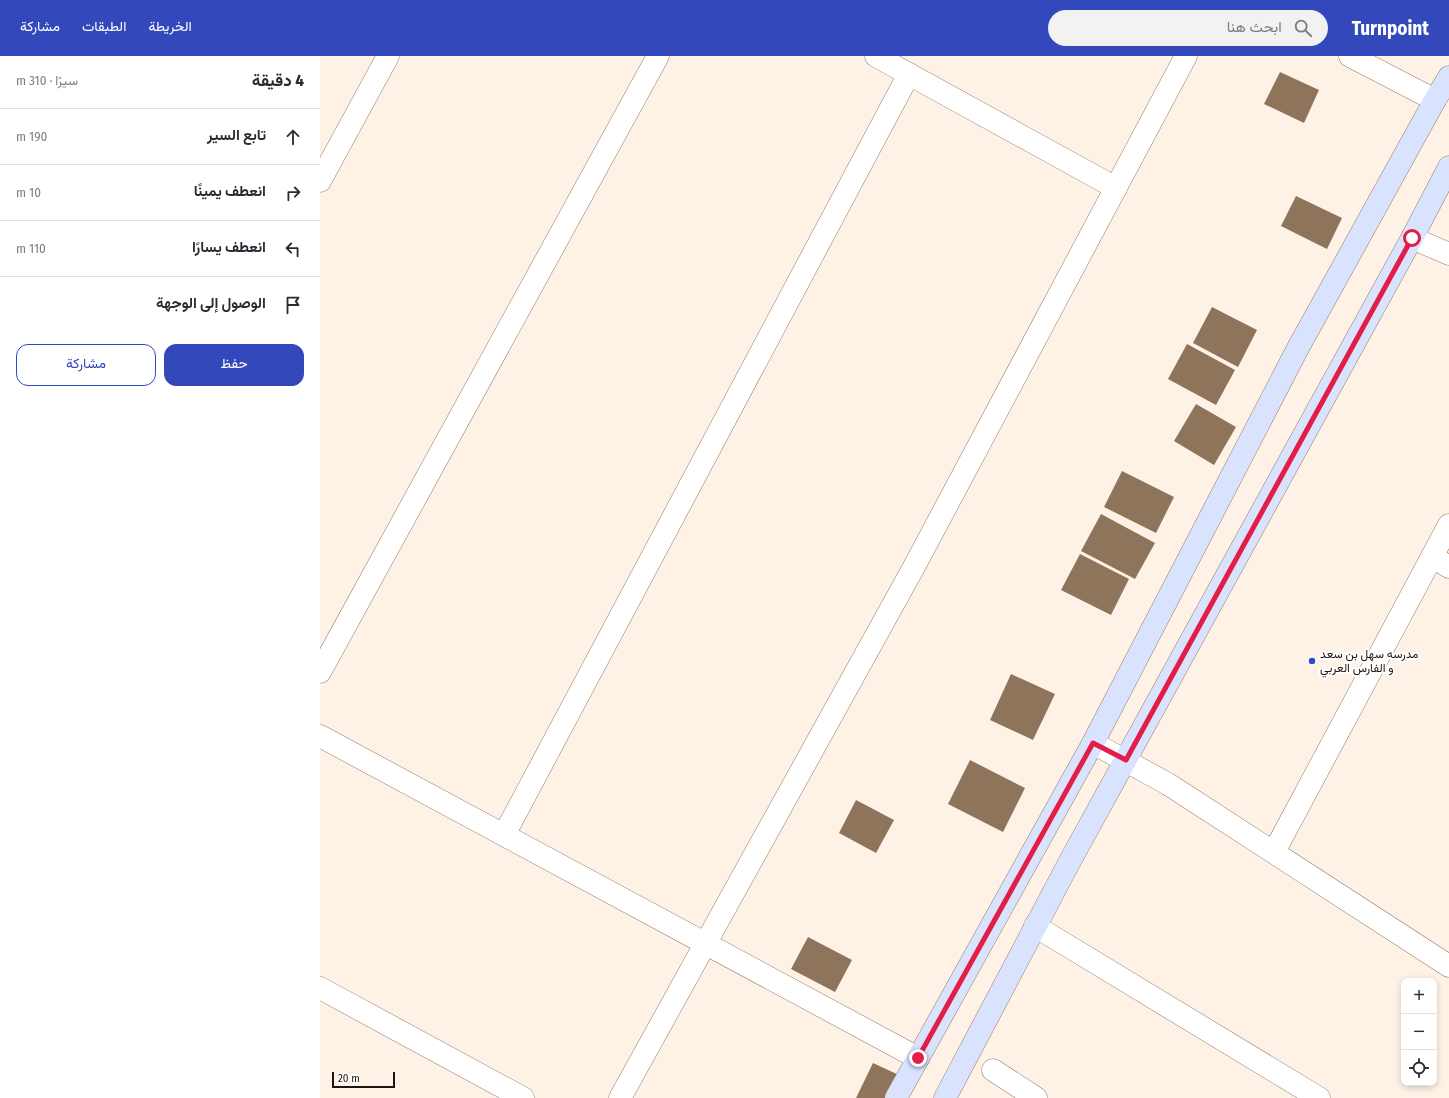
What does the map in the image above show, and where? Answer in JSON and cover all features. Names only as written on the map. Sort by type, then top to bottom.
[{"type":"main road","points":[[896,1098],[1093,743],[1298,348],[1449,77]]},
{"type":"main road","points":[[945,1098],[1035,926],[1449,168]]},
{"type":"street","points":[[320,181],[388,56]]},
{"type":"street","points":[[320,672],[658,56]]},
{"type":"street","points":[[876,56],[1116,188]]},
{"type":"street","points":[[620,1098],[704,943],[915,565],[1186,56]]},
{"type":"street","points":[[1353,57],[1435,100]]},
{"type":"street","points":[[504,835],[909,74]]},
{"type":"street","points":[[1412,238],[1449,254]]},
{"type":"street","points":[[1274,852],[1441,561],[1449,525]]},
{"type":"street","points":[[320,736],[918,1058]]},
{"type":"street","points":[[1093,743],[1168,784],[1449,966]]},
{"type":"street","points":[[1035,926],[1319,1098]]},
{"type":"street","points":[[320,988],[523,1098]]},
{"type":"street","points":[[993,1070],[1036,1098]]},
{"type":"building","points":[[1280,72],[1319,90],[1304,123],[1264,104]]},
{"type":"building","points":[[1296,196],[1342,218],[1327,249],[1281,226]]},
{"type":"building","points":[[1212,307],[1257,330],[1238,367],[1193,343]]},
{"type":"building","points":[[1187,344],[1235,370],[1216,405],[1168,379]]},
{"type":"building","points":[[1196,404],[1236,427],[1214,465],[1174,441]]},
{"type":"building","points":[[1122,471],[1174,497],[1156,533],[1104,507]]},
{"type":"building","points":[[1101,514],[1155,543],[1135,579],[1081,551]]},
{"type":"building","points":[[1080,554],[1129,579],[1111,615],[1061,590]]},
{"type":"building","points":[[1011,674],[1055,694],[1033,740],[990,720]]},
{"type":"building","points":[[970,760],[1025,788],[1003,832],[948,804]]},
{"type":"building","points":[[856,800],[894,820],[876,853],[839,833]]},
{"type":"building","points":[[808,937],[852,960],[835,992],[791,969]]},
{"type":"building","points":[[873,1063],[901,1076],[890,1098],[856,1098]]},
{"type":"place","name":"مدرسه سهل بن سعد و الفارس العربي","points":[[1312,661]]},
{"type":"route","points":[[918,1058],[1093,743],[1126,760],[1412,238]]}]
